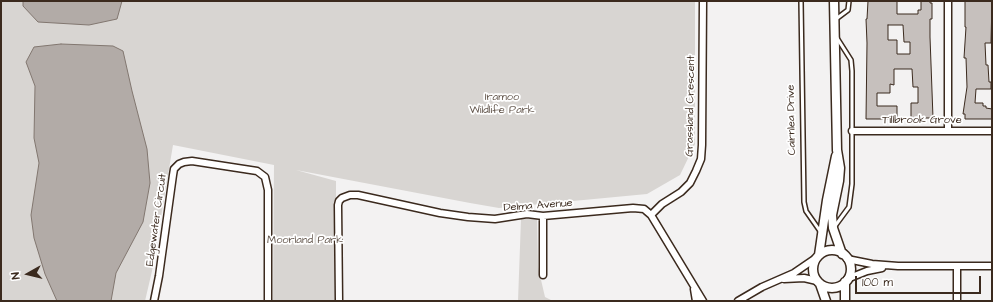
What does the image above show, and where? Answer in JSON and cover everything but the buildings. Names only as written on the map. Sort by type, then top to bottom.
[{"type":"street","name":"Grassland Crescent","points":[[651,215],[662,204],[681,192],[690,183],[701,159],[703,1]]},
{"type":"street","points":[[834,1],[837,150],[840,168],[832,215],[833,228],[850,269],[846,281],[845,301]]},
{"type":"street","points":[[948,1],[948,131]]},
{"type":"street","name":"Tillbrook Grove","points":[[852,131],[992,131]]},
{"type":"street","points":[[826,301],[813,270],[818,257],[823,234],[827,200],[837,150]]},
{"type":"street","name":"Edgewater Circuit","points":[[154,301],[174,170],[179,164],[192,161],[257,171],[265,178],[268,190],[268,301]]},
{"type":"street","name":"Delma Avenue","points":[[339,301],[338,204],[344,197],[350,195],[358,195],[468,217],[495,219],[527,214],[543,216],[640,208],[647,211],[651,215]]},
{"type":"street","points":[[651,215],[703,301]]},
{"type":"street","points":[[543,216],[543,274]]},
{"type":"street","points":[[738,301],[762,286],[794,272],[830,250],[844,256],[872,264],[898,266],[992,266]]},
{"type":"street","points":[[778,280],[804,278],[831,288],[841,286],[846,281],[875,269],[898,266]]},
{"type":"street","points":[[957,266],[957,301]]},
{"type":"street","points":[[693,286],[696,301]]},
{"type":"lane","name":"Cairnlea Drive","points":[[801,1],[804,202],[806,211],[823,234]]},
{"type":"lane","points":[[835,20],[848,10],[849,1]]},
{"type":"lane","points":[[833,228],[850,207],[852,198],[853,170],[851,60],[835,35]]},
{"type":"green space","name":"Iramoo Wildlife Park","points":[[1,1],[695,1],[695,144],[680,175],[647,194],[499,208],[296,170],[336,181],[336,301],[273,301],[274,165],[173,145],[152,271],[145,301],[1,301]]},
{"type":"green space","points":[[521,219],[537,219],[538,267],[545,297],[553,301],[518,301]]},
{"type":"shaded area","points":[[23,1],[122,1],[117,19],[89,25],[38,22],[23,6]]},
{"type":"shaded area","points":[[61,44],[113,46],[123,51],[147,149],[150,183],[143,222],[116,273],[111,301],[57,301],[45,274],[34,238],[31,215],[39,163],[34,138],[35,86],[26,62],[34,47]]},
{"type":"park label","name":"Moorland Park","points":[[305,241]]}]
